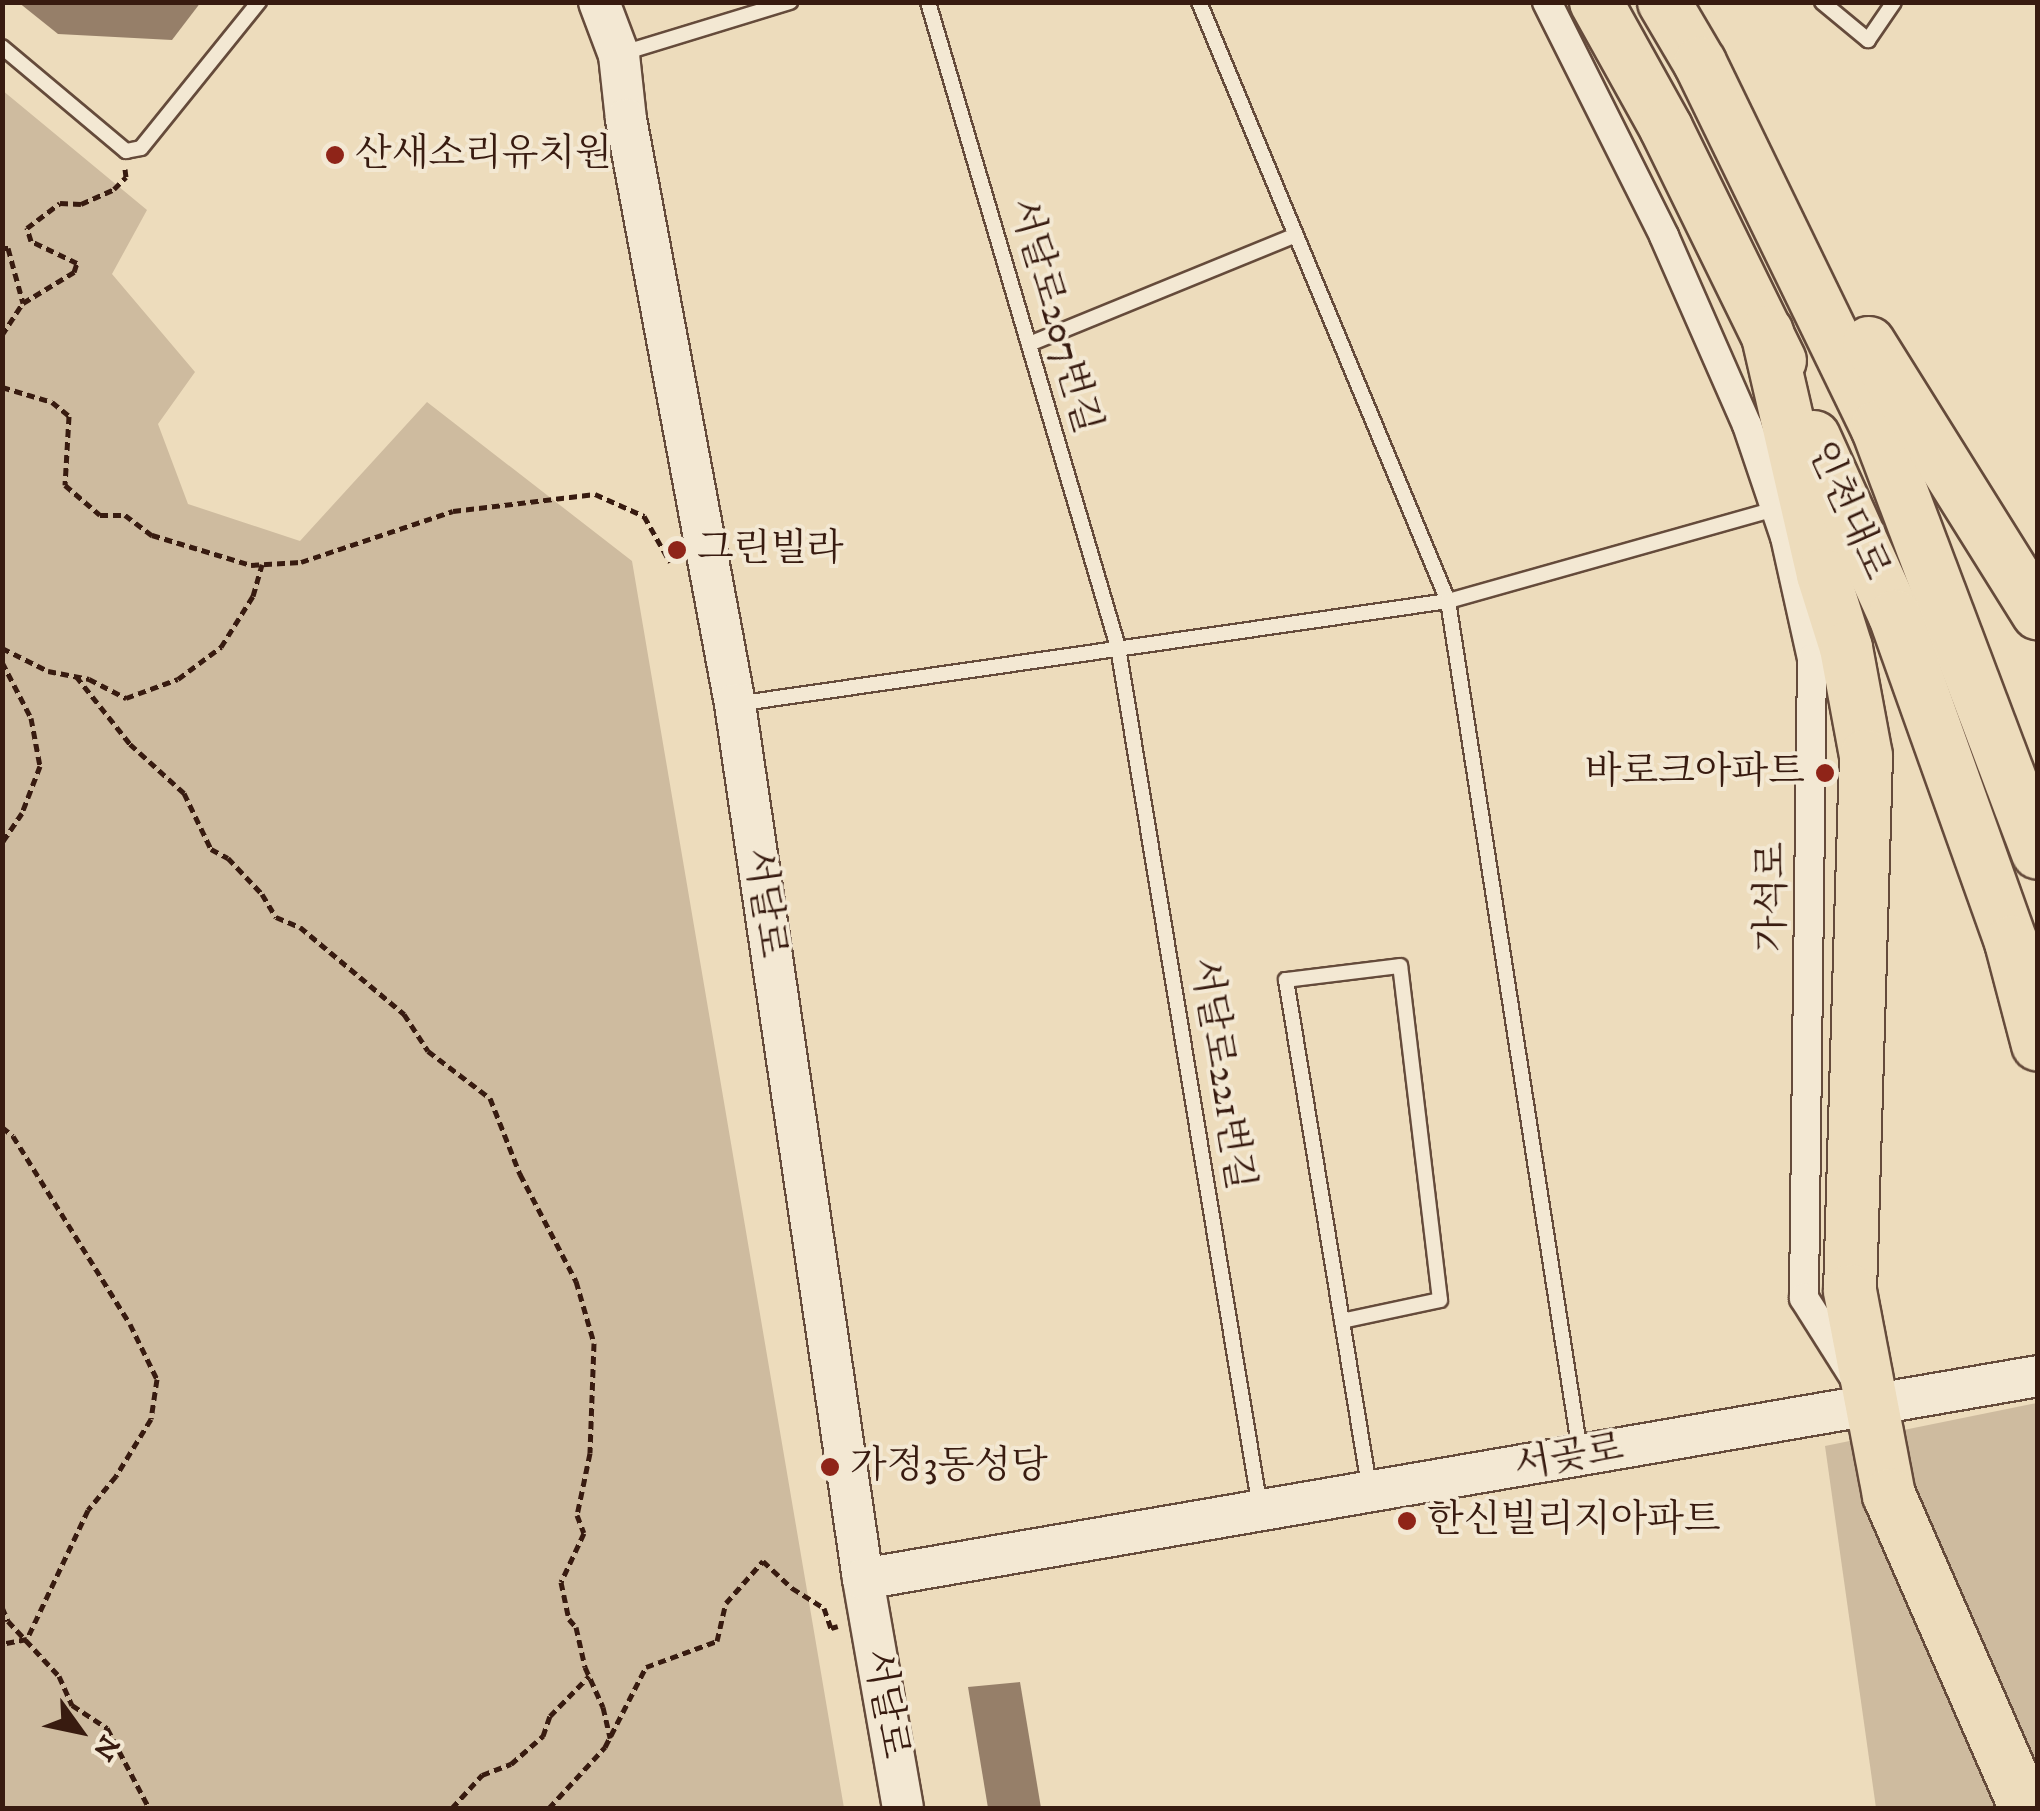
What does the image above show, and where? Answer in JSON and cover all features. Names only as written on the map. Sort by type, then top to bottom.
[{"type":"highway","name":"인천대로","points":[[1596,2],[1666,128],[1767,332],[1896,616],[2011,942],[2038,1045]]},
{"type":"highway","name":"인천대로","points":[[1664,2],[1700,64],[1876,428],[2038,853]]},
{"type":"highway","points":[[1700,64],[2038,613]]},
{"type":"highway","points":[[1767,332],[1823,575],[1846,648],[1866,756],[1850,1291],[1889,1496],[2026,1808]]},
{"type":"street","name":"서달로","points":[[600,2],[619,55],[626,119],[735,704],[866,1598],[903,1808]]},
{"type":"street","name":"가석로","points":[[1546,2],[1664,236],[1747,425],[1776,509],[1812,658],[1804,1298],[1872,1406]]},
{"type":"street","name":"서곶로","points":[[866,1598],[1260,1511],[2038,1376]]},
{"type":"lane","points":[[2,48],[126,152],[141,148],[259,2]]},
{"type":"lane","points":[[619,55],[790,2]]},
{"type":"lane","name":"서달로207번길","points":[[928,2],[1118,647]]},
{"type":"lane","points":[[1198,2],[1448,601],[1581,1456]]},
{"type":"lane","points":[[1822,2],[1868,40],[1894,2]]},
{"type":"lane","points":[[1028,344],[1296,234]]},
{"type":"lane","points":[[735,704],[1448,601],[1776,509]]},
{"type":"lane","name":"서달로221번길","points":[[1118,647],[1260,1511]]},
{"type":"lane","points":[[1342,1321],[1440,1300],[1400,966],[1286,980],[1370,1492]]},
{"type":"path","points":[[2,335],[24,303],[74,272],[77,263],[31,240],[27,228],[60,203],[80,204],[114,189],[126,176],[126,152]]},
{"type":"path","points":[[2,248],[8,248],[24,303]]},
{"type":"path","points":[[2,386],[52,402],[68,416],[65,486],[100,515],[125,515],[169,541],[251,565],[301,562],[453,510],[595,494],[644,516],[662,542],[676,577]]},
{"type":"path","points":[[2,648],[48,672],[76,676],[126,698],[199,667],[233,632],[254,596],[262,564]]},
{"type":"path","points":[[2,662],[31,718],[40,766],[22,813],[2,843]]},
{"type":"path","points":[[76,676],[130,744],[184,793],[211,849],[228,858],[262,894],[276,917],[300,926],[319,947],[404,1014],[428,1051],[490,1098],[520,1174],[576,1281],[594,1343],[590,1453],[577,1515],[584,1533],[561,1582],[588,1676],[604,1706],[610,1738]]},
{"type":"path","points":[[2,1127],[12,1136],[130,1324],[157,1378],[151,1419],[116,1476],[88,1510],[27,1639]]},
{"type":"path","points":[[549,1808],[610,1738],[646,1667],[718,1641],[726,1603],[763,1561],[792,1588],[824,1608],[831,1628],[866,1598]]},
{"type":"path","points":[[2,1607],[8,1621],[58,1676],[72,1704],[107,1728],[148,1808]]},
{"type":"path","points":[[2,1644],[27,1639]]},
{"type":"path","points":[[452,1808],[482,1776],[511,1764],[544,1736],[550,1716],[588,1676]]},
{"type":"shaded area","points":[[2,90],[147,210],[112,274],[195,372],[158,424],[188,504],[300,541],[427,402],[632,561],[844,1808],[3,1808]]},
{"type":"shaded area","points":[[2037,1403],[2037,1808],[1876,1808],[1825,1446]]},
{"type":"building","points":[[18,2],[201,2],[172,40],[58,34]]},
{"type":"building","points":[[1020,1682],[1041,1808],[988,1808],[968,1687]]},
{"type":"place","name":"산새소리유치원","points":[[335,155]]},
{"type":"place","name":"그린빌라","points":[[677,550]]},
{"type":"place","name":"바로크아파트","points":[[1825,773]]},
{"type":"place","name":"가정3동성당","points":[[830,1467]]},
{"type":"place","name":"한신빌리지아파트","points":[[1407,1521]]}]
